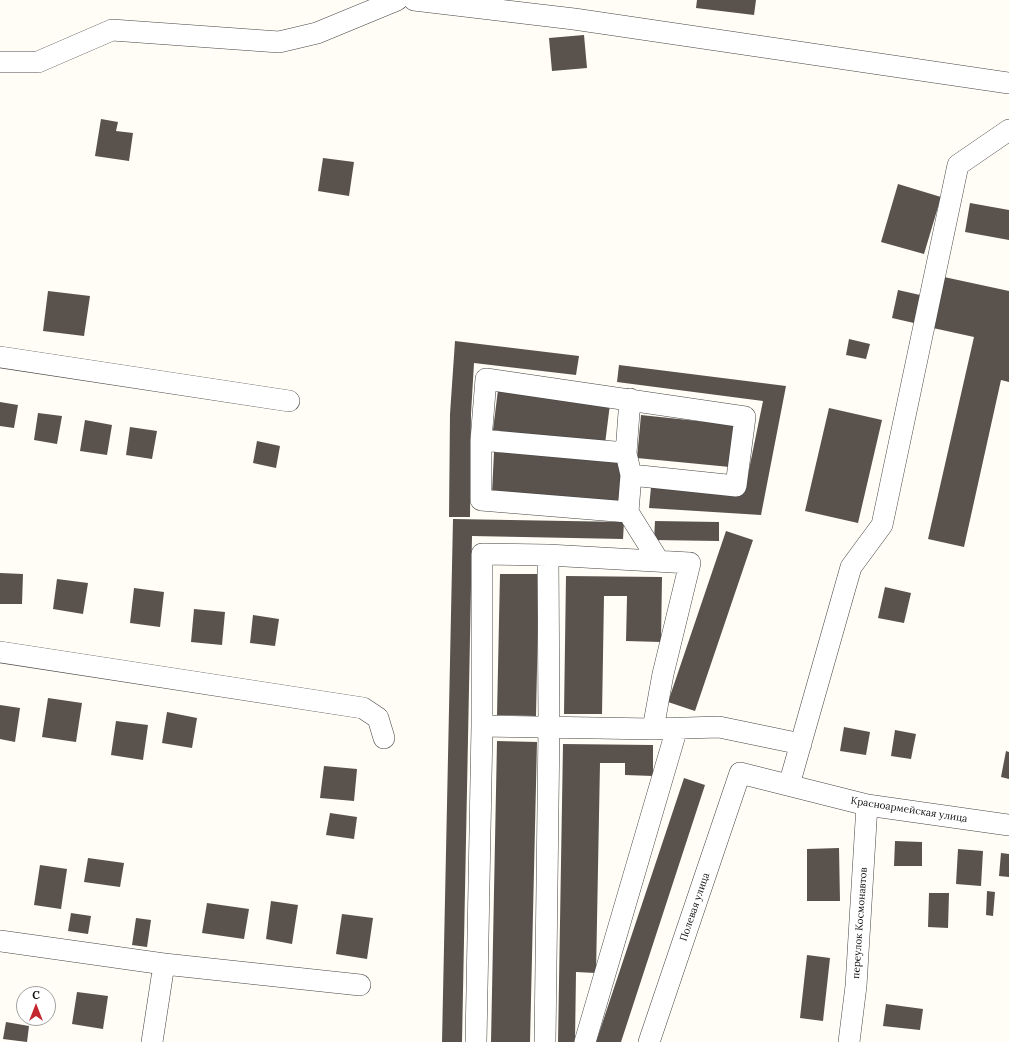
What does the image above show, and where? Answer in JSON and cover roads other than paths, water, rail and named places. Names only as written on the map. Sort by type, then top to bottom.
[{"type":"street","points":[[0,62],[38,62],[112,30],[279,42],[317,33],[397,0]]},
{"type":"street","points":[[414,0],[574,19],[1009,83]]},
{"type":"street","points":[[789,785],[852,567],[882,526],[958,165],[1009,130]]},
{"type":"street","points":[[0,357],[289,401]]},
{"type":"street","points":[[628,512],[481,500],[481,440],[486,379],[744,417],[736,486],[631,475]]},
{"type":"street","points":[[630,400],[626,453],[631,475],[628,512],[658,560]]},
{"type":"street","points":[[481,440],[626,453]]},
{"type":"street","points":[[476,1042],[482,726],[482,554],[548,555],[690,563],[663,674],[653,729]]},
{"type":"street","points":[[545,1042],[549,727],[548,555]]},
{"type":"street","points":[[0,652],[363,708],[378,718],[384,738]]},
{"type":"street","points":[[482,726],[653,729],[719,727],[801,744]]},
{"type":"street","points":[[585,1042],[677,728]]},
{"type":"street","name":"Красноармейская улица","points":[[740,773],[867,805],[1009,825]]},
{"type":"street","name":"Полевая улица","points":[[649,1042],[740,773]]},
{"type":"street","name":"переулок Космонавтов","points":[[849,1042],[856,986],[867,805]]},
{"type":"street","points":[[0,941],[164,964],[360,985]]},
{"type":"street","points":[[152,1042],[164,964]]}]
